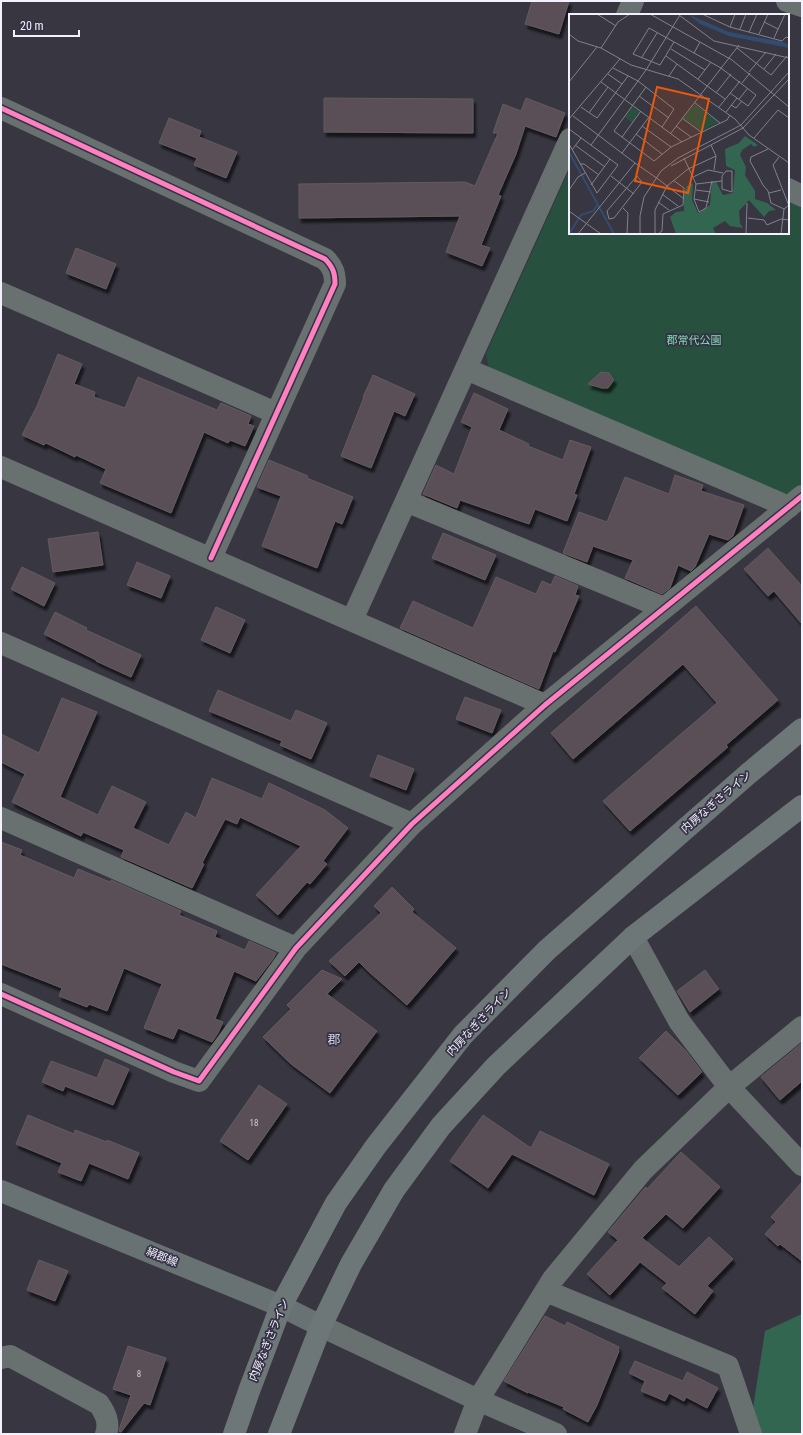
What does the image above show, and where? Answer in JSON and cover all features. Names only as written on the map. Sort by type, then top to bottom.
[{"type":"highway","name":"内房なぎさライン","points":[[234,1434],[248,1392],[281,1306],[336,1204],[376,1146],[463,1035],[547,950],[748,774],[802,729]]},
{"type":"highway","points":[[279,1434],[321,1326],[351,1264],[394,1190],[441,1126],[496,1066],[634,937],[802,806]]},
{"type":"main road","name":"絹郡線","points":[[1,1191],[281,1306],[321,1326]]},
{"type":"street","points":[[627,14],[633,1]]},
{"type":"street","points":[[787,1],[802,6]]},
{"type":"street","points":[[1,108],[325,259],[332,265],[335,273],[335,284],[211,558]]},
{"type":"street","points":[[352,620],[569,141]]},
{"type":"street","points":[[789,190],[802,196]]},
{"type":"street","points":[[1,293],[276,413]]},
{"type":"street","points":[[1,994],[174,1072],[200,1081],[296,948],[412,824],[545,704],[795,502],[466,369]]},
{"type":"street","points":[[1,467],[545,704]]},
{"type":"street","points":[[406,502],[664,608]]},
{"type":"street","points":[[1,643],[412,824]]},
{"type":"street","points":[[1,818],[296,948]]},
{"type":"street","points":[[634,937],[679,1021],[728,1087],[802,1165]]},
{"type":"street","points":[[465,1434],[478,1400],[553,1279],[643,1170],[728,1087],[802,1026]]},
{"type":"street","points":[[546,1291],[728,1366],[751,1434]]},
{"type":"street","points":[[321,1326],[478,1400],[556,1434]]},
{"type":"street","points":[[1,1358],[10,1356],[99,1404],[105,1413],[108,1427],[106,1434]]},
{"type":"green space","name":"郡常代公園","points":[[569,170],[569,234],[789,234],[789,202],[802,208],[802,485],[794,492],[784,494],[489,369],[486,354]]},
{"type":"green space","points":[[802,1314],[802,1434],[749,1434],[765,1331]]},
{"type":"building","points":[[532,1],[569,1],[559,34],[525,24]]},
{"type":"building","points":[[324,98],[473,99],[473,133],[324,132]]},
{"type":"building","points":[[526,98],[565,113],[556,137],[525,126],[516,154],[498,195],[501,196],[481,245],[490,248],[482,266],[446,252],[460,216],[299,218],[299,184],[465,182],[475,186],[498,133],[493,133],[503,104],[521,111]]},
{"type":"building","points":[[169,118],[201,131],[199,137],[237,152],[226,178],[194,165],[197,158],[159,143]]},
{"type":"building","points":[[76,248],[116,264],[106,289],[66,273]]},
{"type":"building","points":[[58,354],[82,364],[74,384],[95,392],[94,397],[125,408],[138,377],[217,410],[221,403],[251,416],[248,424],[254,426],[245,446],[230,440],[228,443],[204,432],[171,513],[100,483],[106,469],[76,455],[75,457],[46,443],[44,445],[22,435],[37,406]]},
{"type":"building","points":[[601,372],[609,373],[614,380],[608,388],[588,384]]},
{"type":"building","points":[[373,375],[415,394],[405,416],[394,411],[371,468],[341,456],[363,397]]},
{"type":"building","points":[[474,393],[508,409],[499,430],[529,444],[528,446],[563,460],[570,440],[591,447],[574,494],[577,495],[567,521],[535,509],[529,524],[460,500],[457,508],[423,494],[436,465],[454,474],[472,427],[461,422]]},
{"type":"building","points":[[269,460],[353,497],[342,524],[335,521],[317,568],[262,546],[281,496],[257,487]]},
{"type":"building","points":[[675,475],[703,485],[701,491],[744,505],[733,536],[728,540],[709,534],[695,567],[691,571],[678,565],[670,588],[662,594],[625,578],[633,560],[593,546],[587,562],[563,553],[579,512],[607,522],[625,477],[669,494]]},
{"type":"building","points":[[98,532],[103,565],[53,572],[48,539]]},
{"type":"building","points":[[443,533],[496,555],[485,580],[432,558]]},
{"type":"building","points":[[768,548],[802,586],[802,624],[774,591],[768,596],[744,569]]},
{"type":"building","points":[[137,562],[170,576],[161,598],[127,585]]},
{"type":"building","points":[[22,567],[55,583],[44,606],[11,589]]},
{"type":"building","points":[[555,576],[578,586],[575,595],[579,596],[555,652],[553,651],[539,689],[400,628],[413,601],[473,628],[496,577],[536,594],[542,581],[551,585]]},
{"type":"building","points":[[696,606],[778,700],[726,745],[728,747],[630,831],[603,801],[717,703],[683,664],[573,759],[551,733]]},
{"type":"building","points":[[216,607],[245,620],[230,653],[201,640]]},
{"type":"building","points":[[55,612],[87,628],[86,630],[141,655],[131,677],[44,634]]},
{"type":"building","points":[[218,690],[291,721],[296,710],[327,723],[311,759],[280,745],[282,741],[209,711]]},
{"type":"building","points":[[465,697],[501,710],[492,733],[456,719]]},
{"type":"building","points":[[62,698],[97,712],[60,797],[98,815],[112,786],[146,802],[133,828],[169,845],[186,812],[196,818],[212,778],[262,799],[269,783],[325,810],[348,828],[323,861],[327,864],[310,884],[307,882],[278,915],[256,895],[301,846],[240,817],[237,824],[225,819],[202,863],[204,864],[192,888],[121,857],[124,850],[83,832],[81,836],[12,802],[25,774],[1,762],[1,734],[39,753]]},
{"type":"building","points":[[378,755],[414,769],[406,790],[370,776]]},
{"type":"building","points":[[1,842],[22,850],[20,855],[74,878],[78,869],[110,882],[111,880],[181,911],[179,915],[217,931],[215,937],[245,950],[249,941],[276,953],[256,981],[234,971],[215,1019],[223,1022],[212,1042],[178,1028],[173,1039],[144,1028],[162,984],[124,968],[107,1011],[89,1004],[87,1007],[59,996],[62,988],[1,964]]},
{"type":"building","points":[[392,887],[414,909],[412,912],[456,948],[407,1005],[359,962],[345,976],[329,961],[381,913],[374,906]]},
{"type":"building","points":[[322,970],[342,979],[327,994],[377,1031],[330,1093],[291,1064],[263,1037],[291,1009],[287,1005]]},
{"type":"building","points":[[705,970],[719,989],[690,1012],[677,991]]},
{"type":"building","points":[[666,1031],[686,1051],[702,1072],[678,1095],[639,1058]]},
{"type":"building","points":[[802,1043],[802,1081],[780,1100],[761,1077]]},
{"type":"building","points":[[105,1059],[129,1069],[113,1105],[65,1086],[63,1091],[42,1082],[51,1061],[97,1078]]},
{"type":"building","points":[[259,1085],[287,1104],[248,1160],[220,1141]]},
{"type":"building","points":[[28,1115],[74,1134],[75,1130],[107,1142],[107,1140],[139,1153],[128,1179],[89,1163],[81,1181],[58,1172],[62,1163],[16,1144]]},
{"type":"building","points":[[483,1115],[531,1148],[540,1131],[609,1164],[594,1195],[512,1154],[488,1188],[450,1161]]},
{"type":"building","points":[[681,1152],[720,1187],[683,1228],[666,1214],[642,1238],[679,1267],[709,1237],[733,1259],[707,1286],[713,1291],[695,1314],[662,1288],[667,1283],[640,1262],[610,1295],[587,1274],[618,1240],[608,1232],[644,1189],[646,1187],[647,1189]]},
{"type":"building","points":[[802,1182],[802,1261],[780,1244],[778,1246],[765,1234],[776,1222],[771,1217]]},
{"type":"building","points":[[39,1260],[68,1271],[55,1301],[27,1290]]},
{"type":"building","points":[[545,1316],[565,1326],[567,1322],[619,1347],[619,1351],[597,1405],[588,1422],[563,1409],[564,1407],[528,1393],[504,1381]]},
{"type":"building","points":[[128,1346],[166,1358],[150,1405],[144,1403],[121,1432],[119,1431],[120,1427],[131,1395],[113,1389]]},
{"type":"building","points":[[635,1361],[683,1381],[687,1372],[718,1388],[707,1408],[686,1397],[684,1401],[669,1393],[665,1401],[641,1391],[645,1381],[629,1373]]},
{"type":"cycle path","points":[[1,108],[325,259],[332,268],[335,284],[211,558]]},
{"type":"cycle path","points":[[1,994],[174,1072],[199,1081],[296,948],[412,824],[545,705],[802,496]]},
{"type":"district","name":"郡","points":[[334,1039]]}]
